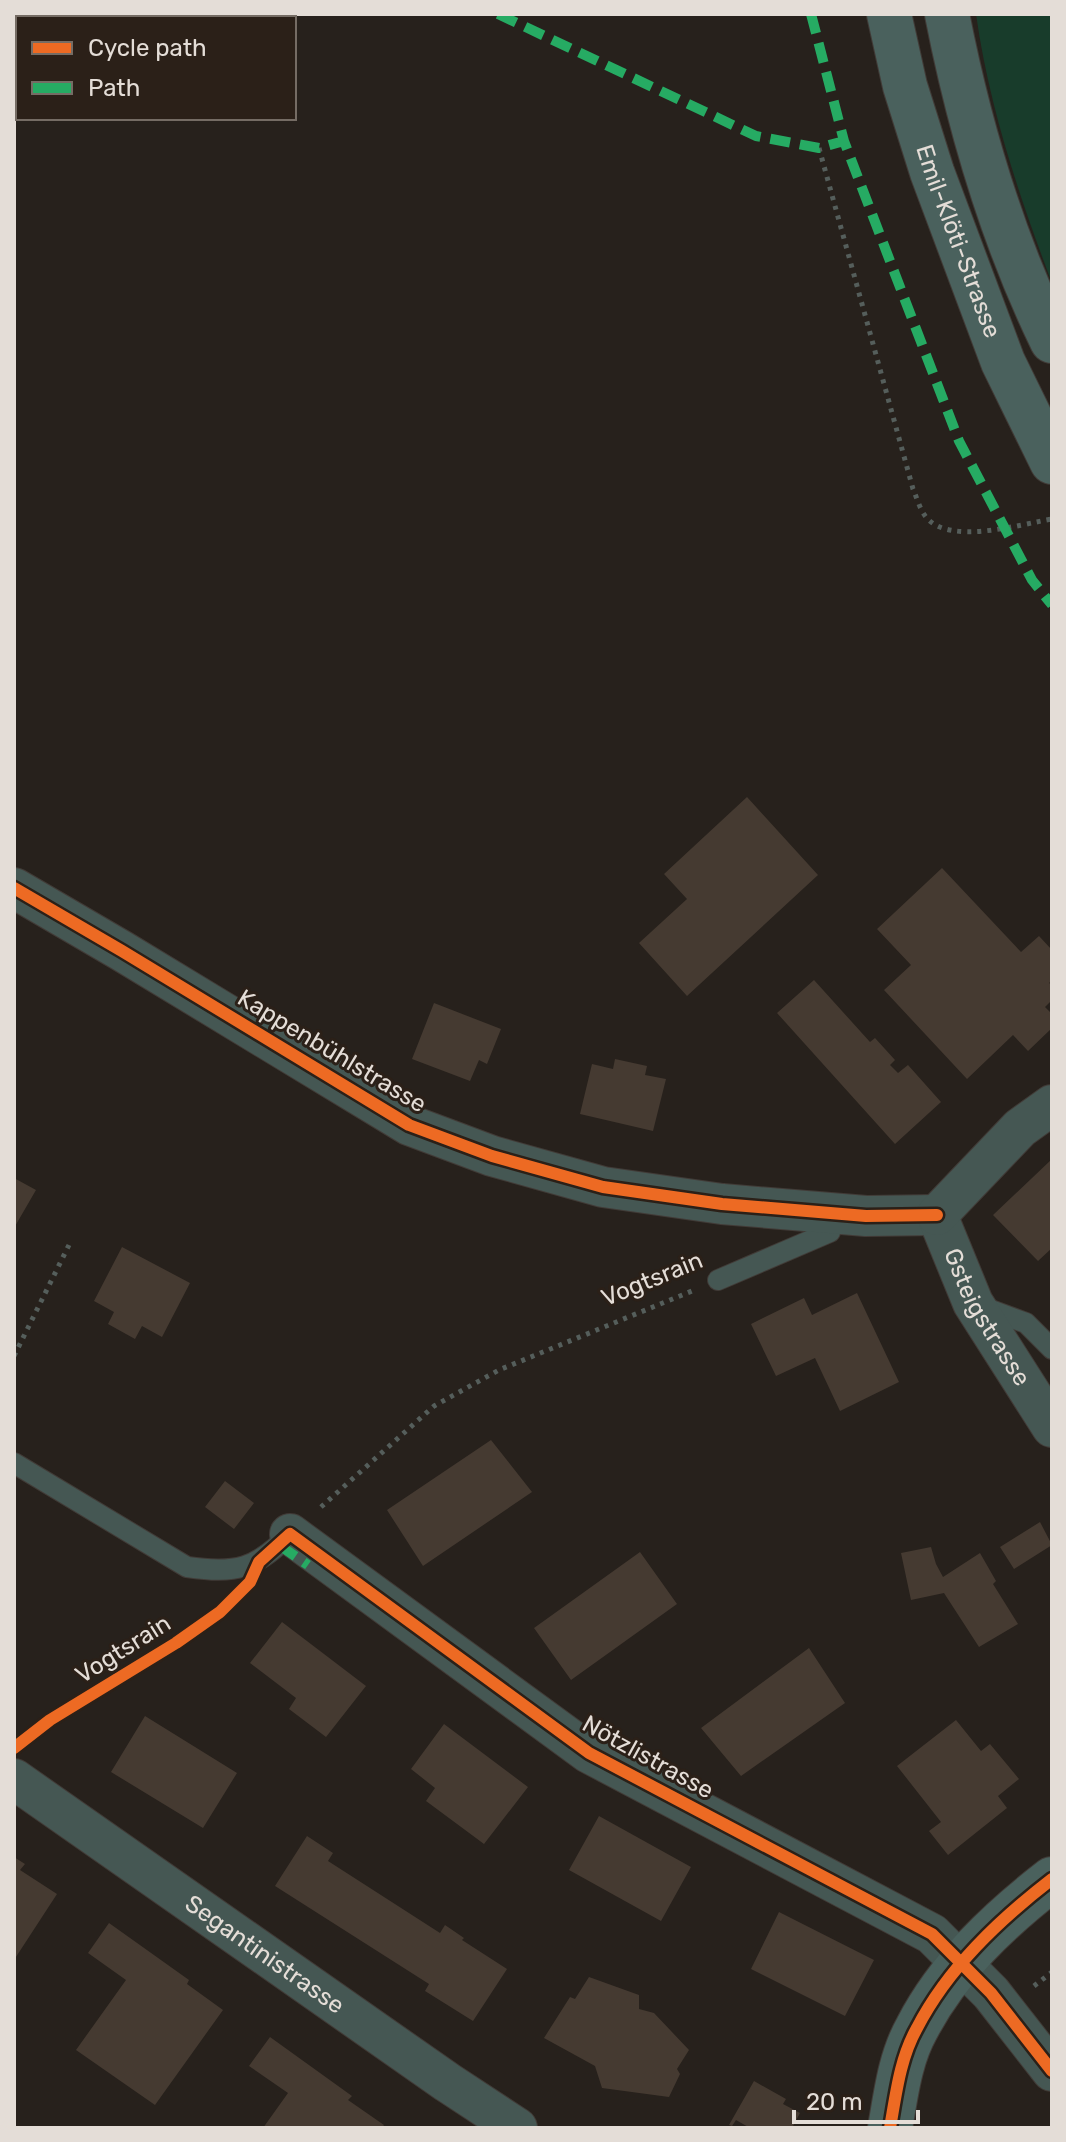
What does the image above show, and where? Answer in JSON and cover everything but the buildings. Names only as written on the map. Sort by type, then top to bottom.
[{"type":"street","name":"Emil-Klöti-Strasse","points":[[889,14],[905,86],[932,172],[1003,362],[1052,462]]},
{"type":"street","name":"Emil-Klöti-Strasse","points":[[947,14],[980,159],[1038,313],[1052,341]]},
{"type":"street","name":"Kappenbühlstrasse","points":[[14,888],[409,1125],[492,1156],[603,1187],[722,1204],[866,1216],[937,1215]]},
{"type":"street","points":[[937,1215],[1020,1128],[1052,1105]]},
{"type":"street","name":"Gsteigstrasse","points":[[937,1215],[973,1303],[1052,1427]]},
{"type":"street","name":"Nötzlistrasse","points":[[290,1534],[589,1753],[932,1934],[991,1993],[1052,2071]]},
{"type":"street","name":"Segantinistrasse","points":[[16,1762],[434,2074],[517,2128]]},
{"type":"street","points":[[890,2128],[898,2078],[916,2028],[961,1962],[1012,1910],[1052,1879]]},
{"type":"lane","name":"Vogtsrain","points":[[718,1280],[830,1232],[836,1213]]},
{"type":"lane","points":[[973,1303],[1026,1323],[1052,1349]]},
{"type":"lane","points":[[14,1463],[187,1567],[218,1571],[259,1562],[290,1534]]},
{"type":"path","points":[[819,148],[913,489],[927,519],[952,532],[979,531],[1052,519]]},
{"type":"path","points":[[14,1356],[69,1245]]},
{"type":"green space","points":[[976,14],[1052,14],[1052,283],[1006,151]]},
{"type":"marked path","points":[[498,14],[756,136],[819,148],[844,141]]},
{"type":"marked path","points":[[811,14],[844,141],[959,441],[1032,580],[1052,605]]},
{"type":"marked path","points":[[279,1545],[308,1565]]},
{"type":"cycle path","points":[[14,888],[409,1125],[492,1156],[603,1187],[722,1204],[866,1216],[937,1215]]},
{"type":"cycle path","points":[[14,1748],[50,1720],[176,1643],[220,1612],[250,1582],[259,1562],[290,1534],[589,1753],[932,1934],[991,1993],[1052,2071]]},
{"type":"cycle path","points":[[890,2128],[906,2052],[930,2006],[976,1946],[1052,1879]]}]
